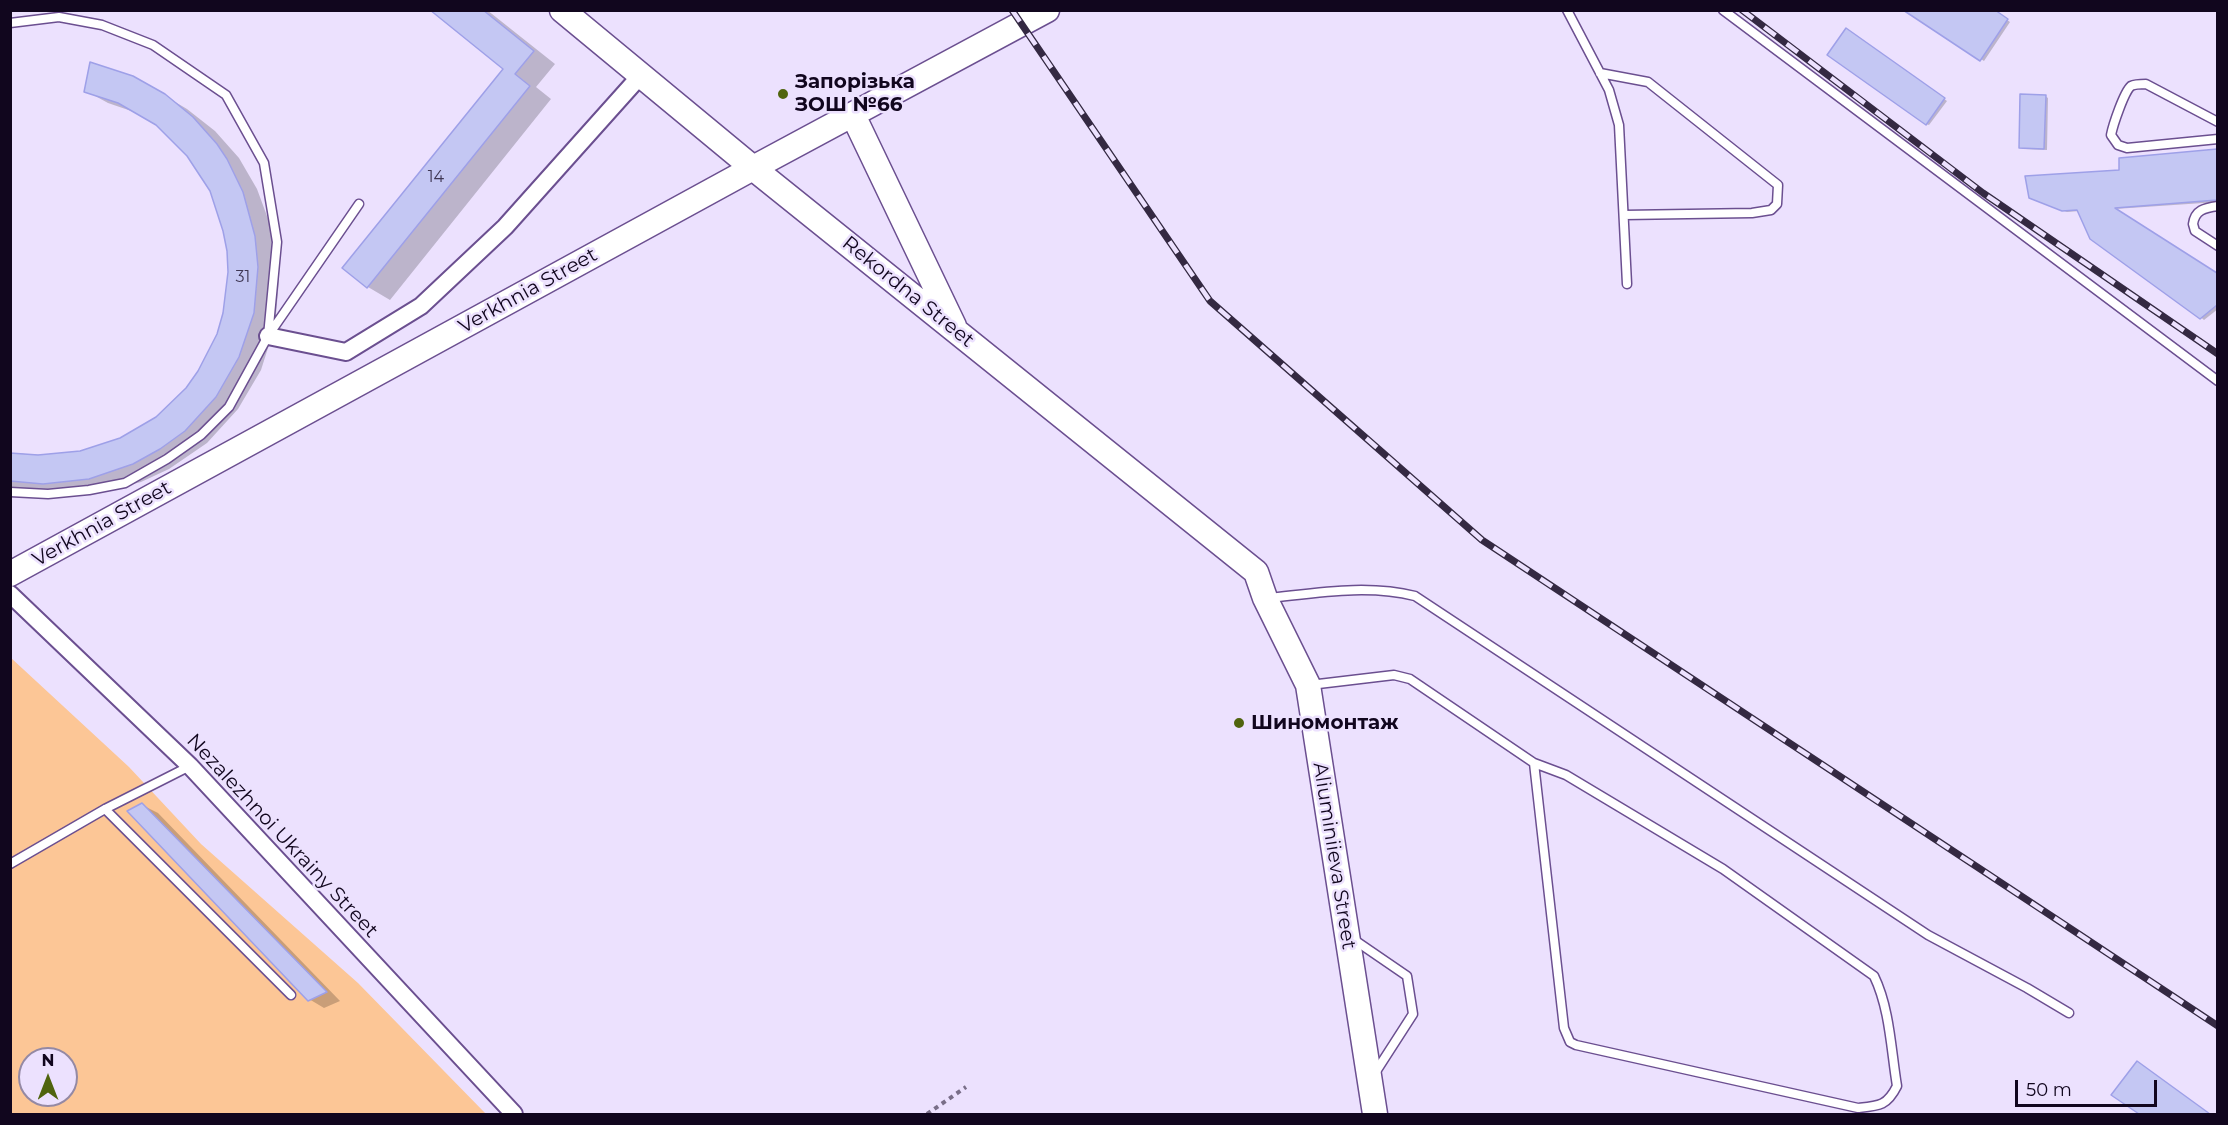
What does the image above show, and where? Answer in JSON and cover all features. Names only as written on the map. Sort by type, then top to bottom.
[{"type":"street","name":"Rekordna Street","points":[[562,10],[753,168],[1256,572]]},
{"type":"street","name":"Verkhnia Street","points":[[10,574],[1047,10]]},
{"type":"street","points":[[268,336],[346,352],[421,306],[505,227],[641,75]]},
{"type":"street","points":[[853,115],[956,331]]},
{"type":"street","name":"Aliuminiieva Street","points":[[1256,572],[1265,598],[1308,685],[1375,1114]]},
{"type":"street","name":"Nezalezhnoi Ukrainy Street","points":[[10,594],[190,766],[514,1114]]},
{"type":"lane","points":[[1567,10],[1609,90],[1619,125],[1628,284]]},
{"type":"lane","points":[[1724,10],[2217,381]]},
{"type":"lane","points":[[10,23],[59,17],[102,25],[153,45],[226,95],[264,163],[277,242],[268,336]]},
{"type":"lane","points":[[1600,73],[1648,82],[1778,185],[1777,204],[1771,210],[1752,213],[1624,215]]},
{"type":"lane","points":[[2217,122],[2146,84],[2138,84],[2131,87],[2125,96],[2111,135],[2118,145],[2127,148],[2217,139]]},
{"type":"lane","points":[[10,492],[48,494],[89,490],[125,483],[167,459],[201,435],[229,407],[268,336],[359,204]]},
{"type":"lane","points":[[2217,207],[2207,207],[2199,211],[2193,224],[2195,231],[2217,246]]},
{"type":"lane","points":[[1265,598],[1356,590],[1392,590],[1415,596],[1928,935],[2069,1013]]},
{"type":"lane","points":[[1308,685],[1394,675],[1410,679],[1534,763],[1566,775],[1723,869],[1874,976],[1881,990],[1897,1086],[1892,1097],[1882,1105],[1858,1108],[1570,1042],[1564,1028],[1534,763]]},
{"type":"lane","points":[[10,864],[105,809],[190,766]]},
{"type":"lane","points":[[105,809],[291,995]]},
{"type":"lane","points":[[1347,935],[1407,976],[1413,1014],[1370,1080]]},
{"type":"path","points":[[927,1114],[966,1087]]},
{"type":"shaded area","points":[[10,657],[129,767],[201,844],[358,983],[486,1114],[11,1114]]},
{"type":"building","points":[[430,10],[483,10],[534,51],[515,74],[530,86],[367,288],[342,268],[503,69]]},
{"type":"building","points":[[1903,10],[1995,10],[2008,19],[1980,61]]},
{"type":"building","points":[[1846,28],[1945,98],[1926,125],[1827,55]]},
{"type":"building","points":[[90,62],[133,76],[165,94],[193,117],[227,159],[243,192],[255,236],[258,267],[254,313],[239,357],[216,397],[185,431],[160,449],[133,464],[89,479],[43,484],[10,481],[10,453],[38,455],[80,451],[120,438],[156,417],[186,388],[198,371],[217,334],[223,313],[228,272],[227,251],[210,191],[187,156],[156,125],[118,103],[84,92]]},
{"type":"building","points":[[2020,94],[2046,95],[2044,149],[2019,148]]},
{"type":"building","points":[[2217,149],[2217,200],[2115,208],[2217,273],[2217,305],[2200,319],[2090,239],[2077,210],[2062,211],[2029,198],[2025,176],[2119,170],[2119,158]]},
{"type":"building","points":[[142,803],[327,992],[308,1001],[127,811]]},
{"type":"building","points":[[2137,1061],[2210,1114],[2139,1114],[2111,1095]]},
{"type":"railway","points":[[1012,10],[1210,301],[1482,540],[2218,1026]]},
{"type":"railway","points":[[1742,10],[1983,193],[2218,354]]},
{"type":"place","name":"Запорізька ЗОШ №66","points":[[783,94]]},
{"type":"place","name":"Шиномонтаж","points":[[1239,723]]}]
